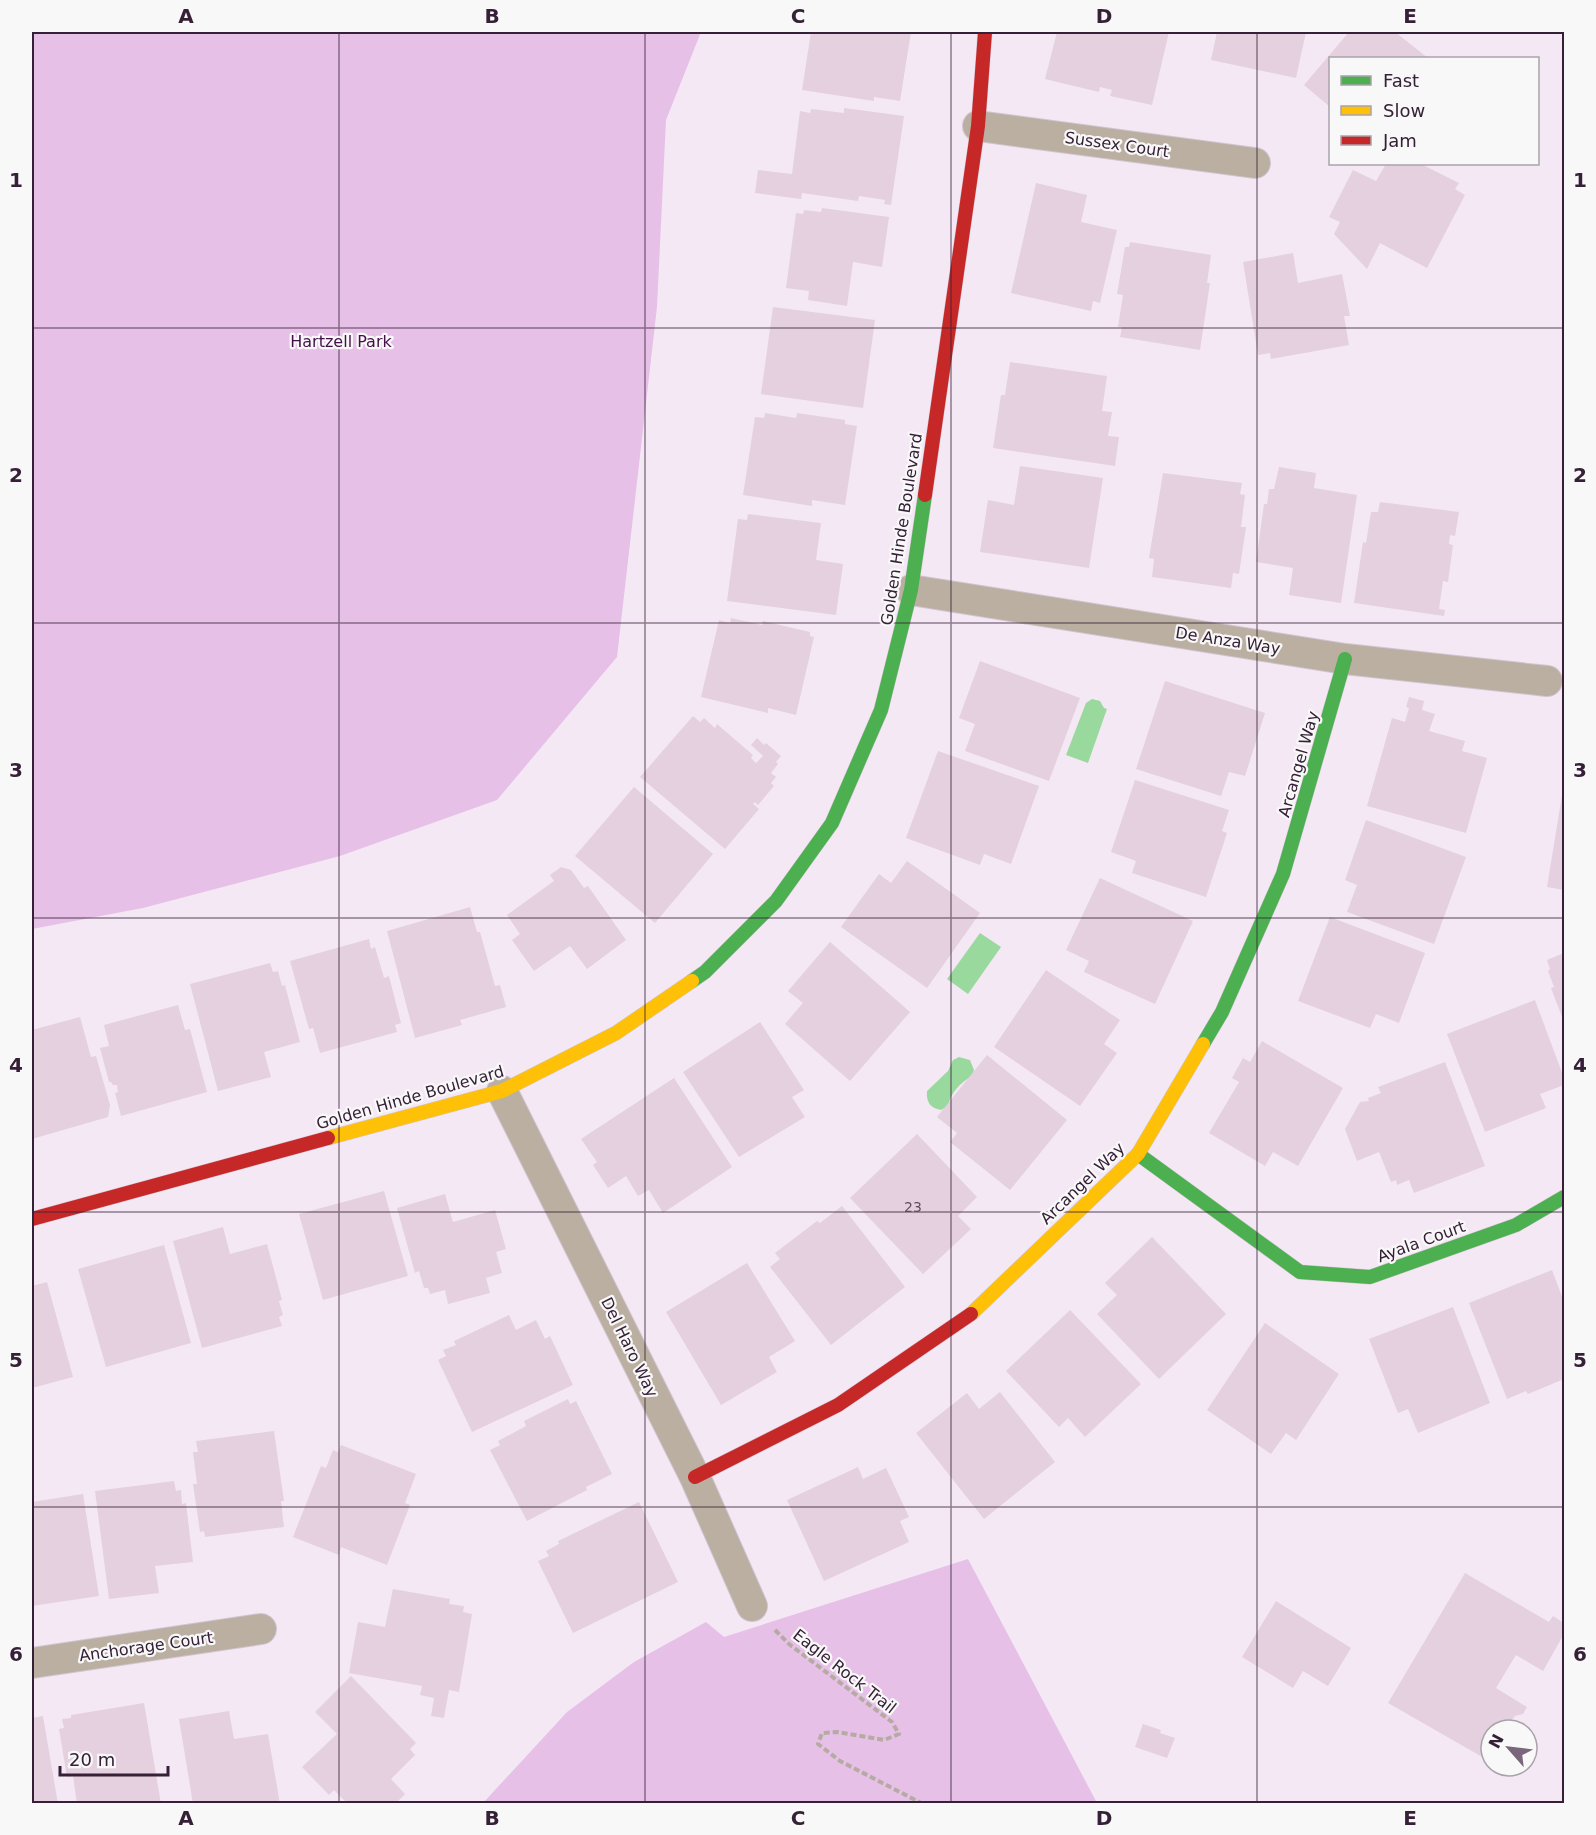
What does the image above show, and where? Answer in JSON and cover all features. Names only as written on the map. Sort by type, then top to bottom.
[{"type":"street","name":"Golden Hinde Boulevard","points":[[32,1219],[502,1091],[616,1033],[705,972],[776,901],[832,823],[877,720],[910,590],[978,126],[985,32]]},
{"type":"street","name":"Sussex Court","points":[[978,126],[1255,163]]},
{"type":"street","name":"De Anza Way","points":[[910,590],[1345,658],[1547,681]]},
{"type":"street","name":"Arcangel Way","points":[[695,1477],[838,1405],[965,1319],[1138,1154],[1222,1012],[1283,874],[1345,658]]},
{"type":"street","name":"Del Haro Way","points":[[502,1091],[695,1477],[752,1606]]},
{"type":"street","name":"Ayala Court","points":[[1138,1154],[1300,1272],[1370,1277],[1516,1225],[1564,1197]]},
{"type":"street","name":"Anchorage Court","points":[[32,1663],[261,1629]]},
{"type":"path","name":"Eagle Rock Trail","points":[[752,1606],[789,1644],[892,1722],[899,1734],[884,1740],[837,1732],[822,1733],[818,1744],[840,1761],[923,1803]]},
{"type":"green space","name":"Hartzell Park","points":[[32,32],[701,32],[666,120],[657,307],[617,657],[497,800],[340,856],[143,908],[32,929]]},
{"type":"green space","points":[[968,1559],[1097,1803],[483,1803],[567,1712],[634,1662],[706,1622],[724,1637]]},
{"type":"shaded area","points":[[1092,699],[1100,701],[1107,709],[1088,763],[1066,755],[1086,703]]},
{"type":"shaded area","points":[[980,933],[1001,947],[968,994],[947,979]]},
{"type":"shaded area","points":[[959,1057],[970,1060],[974,1070],[972,1076],[957,1088],[948,1106],[941,1110],[934,1108],[928,1101],[927,1091],[948,1071],[953,1060]]},
{"type":"building","points":[[811,32],[911,32],[900,101],[874,97],[874,101],[802,90]]},
{"type":"building","points":[[1057,32],[1169,32],[1152,105],[1110,96],[1112,90],[1100,87],[1099,92],[1045,79]]},
{"type":"building","points":[[1217,32],[1306,32],[1296,78],[1211,60]]},
{"type":"building","points":[[1349,32],[1395,32],[1427,57],[1329,57],[1329,106],[1304,85]]},
{"type":"building","points":[[844,108],[904,116],[891,205],[884,204],[885,200],[859,196],[858,201],[802,193],[801,199],[755,193],[758,170],[792,174],[800,111],[810,113],[811,109],[844,113]]},
{"type":"building","points":[[1385,165],[1423,165],[1459,183],[1455,189],[1465,195],[1427,268],[1380,243],[1367,269],[1334,234],[1340,222],[1329,217],[1353,170],[1376,181]]},
{"type":"building","points":[[1036,183],[1087,195],[1081,222],[1117,230],[1100,303],[1093,301],[1091,311],[1011,293]]},
{"type":"building","points":[[822,208],[889,217],[882,267],[853,262],[847,306],[808,300],[809,291],[786,288],[796,213],[803,214],[804,210],[821,212]]},
{"type":"building","points":[[1130,242],[1211,255],[1207,283],[1210,283],[1200,350],[1120,337],[1122,327],[1118,327],[1123,295],[1117,294],[1125,247],[1129,247]]},
{"type":"building","points":[[1293,253],[1298,283],[1342,274],[1350,316],[1344,316],[1349,345],[1271,359],[1270,353],[1258,355],[1243,262]]},
{"type":"building","points":[[773,307],[875,320],[863,408],[761,394]]},
{"type":"building","points":[[1010,362],[1107,376],[1102,411],[1112,412],[1108,436],[1119,437],[1115,466],[993,448],[1001,395],[1005,395]]},
{"type":"building","points":[[765,413],[796,418],[797,413],[845,420],[845,424],[857,426],[845,505],[812,500],[812,506],[743,495],[755,417],[764,418]]},
{"type":"building","points":[[1020,466],[1103,478],[1089,568],[980,552],[988,500],[1014,505]]},
{"type":"building","points":[[1279,467],[1316,473],[1314,488],[1357,495],[1341,603],[1289,595],[1293,568],[1256,562],[1264,504],[1267,504],[1269,489],[1274,489]]},
{"type":"building","points":[[1163,473],[1242,483],[1240,494],[1245,495],[1241,527],[1246,527],[1239,574],[1233,573],[1231,588],[1152,577],[1154,559],[1149,558]]},
{"type":"building","points":[[1380,502],[1459,512],[1455,536],[1450,535],[1449,544],[1453,545],[1448,582],[1443,581],[1439,609],[1445,610],[1444,616],[1354,603],[1363,542],[1366,543],[1371,512],[1378,512]]},
{"type":"building","points":[[748,514],[821,523],[816,560],[843,564],[836,615],[727,601],[738,519],[747,520]]},
{"type":"building","points":[[731,618],[762,625],[763,621],[810,632],[810,636],[814,637],[796,715],[768,708],[768,713],[701,697],[719,620],[730,623]]},
{"type":"building","points":[[980,661],[1080,698],[1049,781],[965,751],[975,724],[959,718]]},
{"type":"building","points":[[1165,681],[1265,713],[1245,776],[1229,772],[1221,796],[1136,769]]},
{"type":"building","points":[[1409,697],[1424,701],[1422,710],[1435,714],[1429,731],[1465,741],[1462,751],[1487,758],[1466,833],[1367,806],[1392,718],[1405,722]]},
{"type":"building","points":[[693,716],[700,722],[704,718],[715,728],[717,724],[753,755],[751,758],[756,763],[763,756],[751,745],[757,738],[781,756],[771,773],[776,777],[771,783],[774,786],[758,805],[755,802],[753,804],[759,809],[725,849],[640,777]]},
{"type":"building","points":[[938,751],[1039,786],[1011,864],[984,854],[980,865],[906,838]]},
{"type":"building","points":[[1135,780],[1229,810],[1222,831],[1227,833],[1206,897],[1132,873],[1136,861],[1111,852]]},
{"type":"building","points":[[634,787],[713,854],[655,923],[575,856]]},
{"type":"building","points":[[1564,789],[1564,890],[1547,887]]},
{"type":"building","points":[[1366,820],[1466,857],[1434,944],[1347,912],[1357,885],[1345,880]]},
{"type":"building","points":[[907,861],[980,913],[927,988],[841,927],[879,874],[891,883]]},
{"type":"building","points":[[561,867],[571,870],[584,888],[588,886],[626,940],[587,969],[570,946],[534,971],[512,940],[520,934],[507,915],[554,881],[550,875]]},
{"type":"building","points":[[1100,878],[1193,921],[1155,1004],[1084,972],[1089,961],[1066,950]]},
{"type":"building","points":[[470,907],[477,932],[480,932],[495,986],[500,985],[506,1007],[460,1020],[462,1025],[415,1038],[387,931]]},
{"type":"building","points":[[1330,917],[1425,953],[1399,1023],[1376,1014],[1370,1028],[1298,1001]]},
{"type":"building","points":[[369,939],[371,949],[375,947],[384,978],[389,976],[401,1023],[395,1025],[397,1032],[320,1053],[313,1028],[309,1029],[290,961]]},
{"type":"building","points":[[830,942],[910,1012],[850,1081],[785,1024],[803,1003],[788,991]]},
{"type":"building","points":[[1564,953],[1564,1022],[1551,988],[1554,987],[1547,960]]},
{"type":"building","points":[[270,963],[273,972],[278,971],[282,986],[285,985],[300,1042],[264,1052],[271,1077],[218,1091],[190,984]]},
{"type":"building","points":[[1046,970],[1120,1020],[1104,1044],[1117,1053],[1080,1106],[994,1047]]},
{"type":"building","points":[[1535,1000],[1564,1078],[1564,1085],[1540,1094],[1546,1108],[1485,1132],[1447,1034]]},
{"type":"building","points":[[178,1005],[185,1030],[190,1029],[207,1092],[121,1116],[115,1093],[118,1092],[117,1085],[109,1082],[100,1048],[109,1046],[104,1025]]},
{"type":"building","points":[[80,1017],[91,1057],[96,1056],[110,1105],[108,1117],[32,1139],[32,1030]]},
{"type":"building","points":[[760,1022],[804,1090],[792,1097],[805,1117],[739,1157],[683,1072]]},
{"type":"building","points":[[1262,1041],[1343,1088],[1298,1166],[1273,1152],[1265,1166],[1209,1133],[1239,1082],[1232,1078],[1243,1058],[1250,1062]]},
{"type":"building","points":[[987,1055],[1067,1120],[1010,1190],[950,1142],[957,1133],[937,1117]]},
{"type":"building","points":[[1445,1062],[1485,1166],[1414,1193],[1409,1180],[1397,1185],[1396,1180],[1391,1182],[1379,1152],[1357,1161],[1345,1129],[1360,1102],[1369,1101],[1368,1098],[1381,1093],[1378,1087]]},
{"type":"building","points":[[674,1078],[732,1167],[663,1213],[649,1190],[638,1196],[626,1176],[608,1188],[593,1165],[597,1162],[581,1139]]},
{"type":"building","points":[[917,1134],[977,1197],[958,1216],[971,1229],[923,1274],[850,1198]]},
{"type":"building","points":[[384,1191],[408,1276],[323,1300],[299,1214]]},
{"type":"building","points":[[445,1194],[453,1222],[495,1210],[506,1249],[496,1252],[502,1273],[486,1278],[490,1293],[448,1304],[445,1290],[430,1294],[428,1288],[424,1288],[419,1271],[415,1273],[397,1208]]},
{"type":"building","points":[[842,1206],[905,1287],[831,1345],[770,1267],[780,1259],[775,1253],[817,1221],[820,1223]]},
{"type":"building","points":[[223,1227],[230,1254],[267,1244],[282,1300],[279,1301],[283,1315],[279,1317],[282,1326],[202,1348],[173,1241]]},
{"type":"building","points":[[1152,1237],[1226,1314],[1159,1379],[1097,1314],[1117,1295],[1105,1283]]},
{"type":"building","points":[[164,1245],[191,1343],[106,1367],[78,1269]]},
{"type":"building","points":[[747,1263],[795,1341],[769,1357],[777,1372],[721,1405],[666,1312]]},
{"type":"building","points":[[1552,1270],[1564,1302],[1564,1379],[1528,1394],[1526,1391],[1507,1399],[1469,1303]]},
{"type":"building","points":[[47,1282],[73,1377],[32,1388],[32,1286]]},
{"type":"building","points":[[1453,1307],[1490,1403],[1418,1433],[1408,1409],[1398,1413],[1369,1339]]},
{"type":"building","points":[[1070,1310],[1141,1384],[1085,1437],[1068,1418],[1059,1427],[1006,1371]]},
{"type":"building","points":[[509,1315],[516,1330],[536,1320],[545,1339],[550,1336],[573,1385],[472,1432],[438,1360],[446,1356],[443,1350],[456,1345],[454,1341]]},
{"type":"building","points":[[1265,1323],[1339,1374],[1296,1440],[1286,1433],[1271,1454],[1207,1410]]},
{"type":"building","points":[[1000,1392],[1055,1462],[984,1519],[916,1433],[967,1393],[979,1409]]},
{"type":"building","points":[[568,1399],[570,1404],[576,1401],[612,1474],[586,1487],[587,1490],[527,1521],[490,1450],[500,1445],[498,1441],[526,1426],[524,1421]]},
{"type":"building","points":[[274,1431],[284,1501],[281,1501],[284,1527],[205,1537],[204,1531],[200,1532],[193,1484],[197,1484],[193,1452],[198,1452],[196,1441]]},
{"type":"building","points":[[341,1445],[416,1474],[405,1503],[410,1505],[387,1565],[341,1547],[339,1555],[293,1537],[321,1466],[326,1468],[333,1450],[338,1452]]},
{"type":"building","points":[[858,1467],[863,1479],[886,1468],[909,1517],[900,1521],[909,1542],[824,1581],[787,1500]]},
{"type":"building","points":[[174,1481],[176,1491],[181,1490],[182,1504],[186,1503],[193,1562],[155,1566],[159,1593],[109,1599],[95,1491]]},
{"type":"building","points":[[83,1494],[99,1596],[32,1606],[32,1502]]},
{"type":"building","points":[[639,1502],[678,1582],[573,1633],[538,1561],[549,1556],[546,1551],[559,1544],[558,1541]]},
{"type":"building","points":[[1465,1573],[1549,1622],[1553,1616],[1564,1623],[1564,1634],[1543,1671],[1516,1655],[1496,1688],[1527,1707],[1523,1714],[1513,1718],[1479,1718],[1479,1755],[1388,1703]]},
{"type":"building","points":[[393,1589],[450,1599],[449,1604],[464,1606],[463,1612],[472,1614],[459,1692],[449,1690],[444,1718],[431,1716],[434,1698],[420,1695],[422,1686],[349,1673],[358,1622],[385,1627]]},
{"type":"building","points":[[1276,1601],[1351,1648],[1328,1686],[1303,1671],[1293,1688],[1242,1657]]},
{"type":"building","points":[[351,1676],[416,1743],[410,1749],[415,1755],[391,1779],[405,1794],[395,1804],[348,1804],[334,1790],[329,1795],[302,1767],[337,1734],[315,1712]]},
{"type":"building","points":[[144,1703],[161,1804],[77,1804],[73,1776],[67,1777],[59,1729],[64,1728],[62,1719],[71,1718],[71,1715]]},
{"type":"building","points":[[229,1711],[234,1739],[268,1734],[280,1804],[193,1804],[179,1719]]},
{"type":"building","points":[[43,1716],[58,1804],[32,1804],[32,1718]]},
{"type":"building","points":[[1143,1724],[1175,1738],[1167,1758],[1135,1747]]},
{"type":"traffic: fast","points":[[692,981],[705,972],[776,901],[832,823],[881,710],[911,590],[925,495]]},
{"type":"traffic: fast","points":[[1203,1044],[1222,1012],[1283,874],[1345,659]]},
{"type":"traffic: fast","points":[[1138,1154],[1300,1272],[1370,1277],[1516,1225],[1564,1197]]},
{"type":"traffic: slow","points":[[328,1138],[502,1091],[616,1033],[692,981]]},
{"type":"traffic: slow","points":[[971,1314],[1138,1154],[1203,1044]]},
{"type":"traffic: jam","points":[[925,495],[978,126],[985,32]]},
{"type":"traffic: jam","points":[[32,1219],[328,1138]]},
{"type":"traffic: jam","points":[[695,1477],[838,1405],[971,1314]]}]
